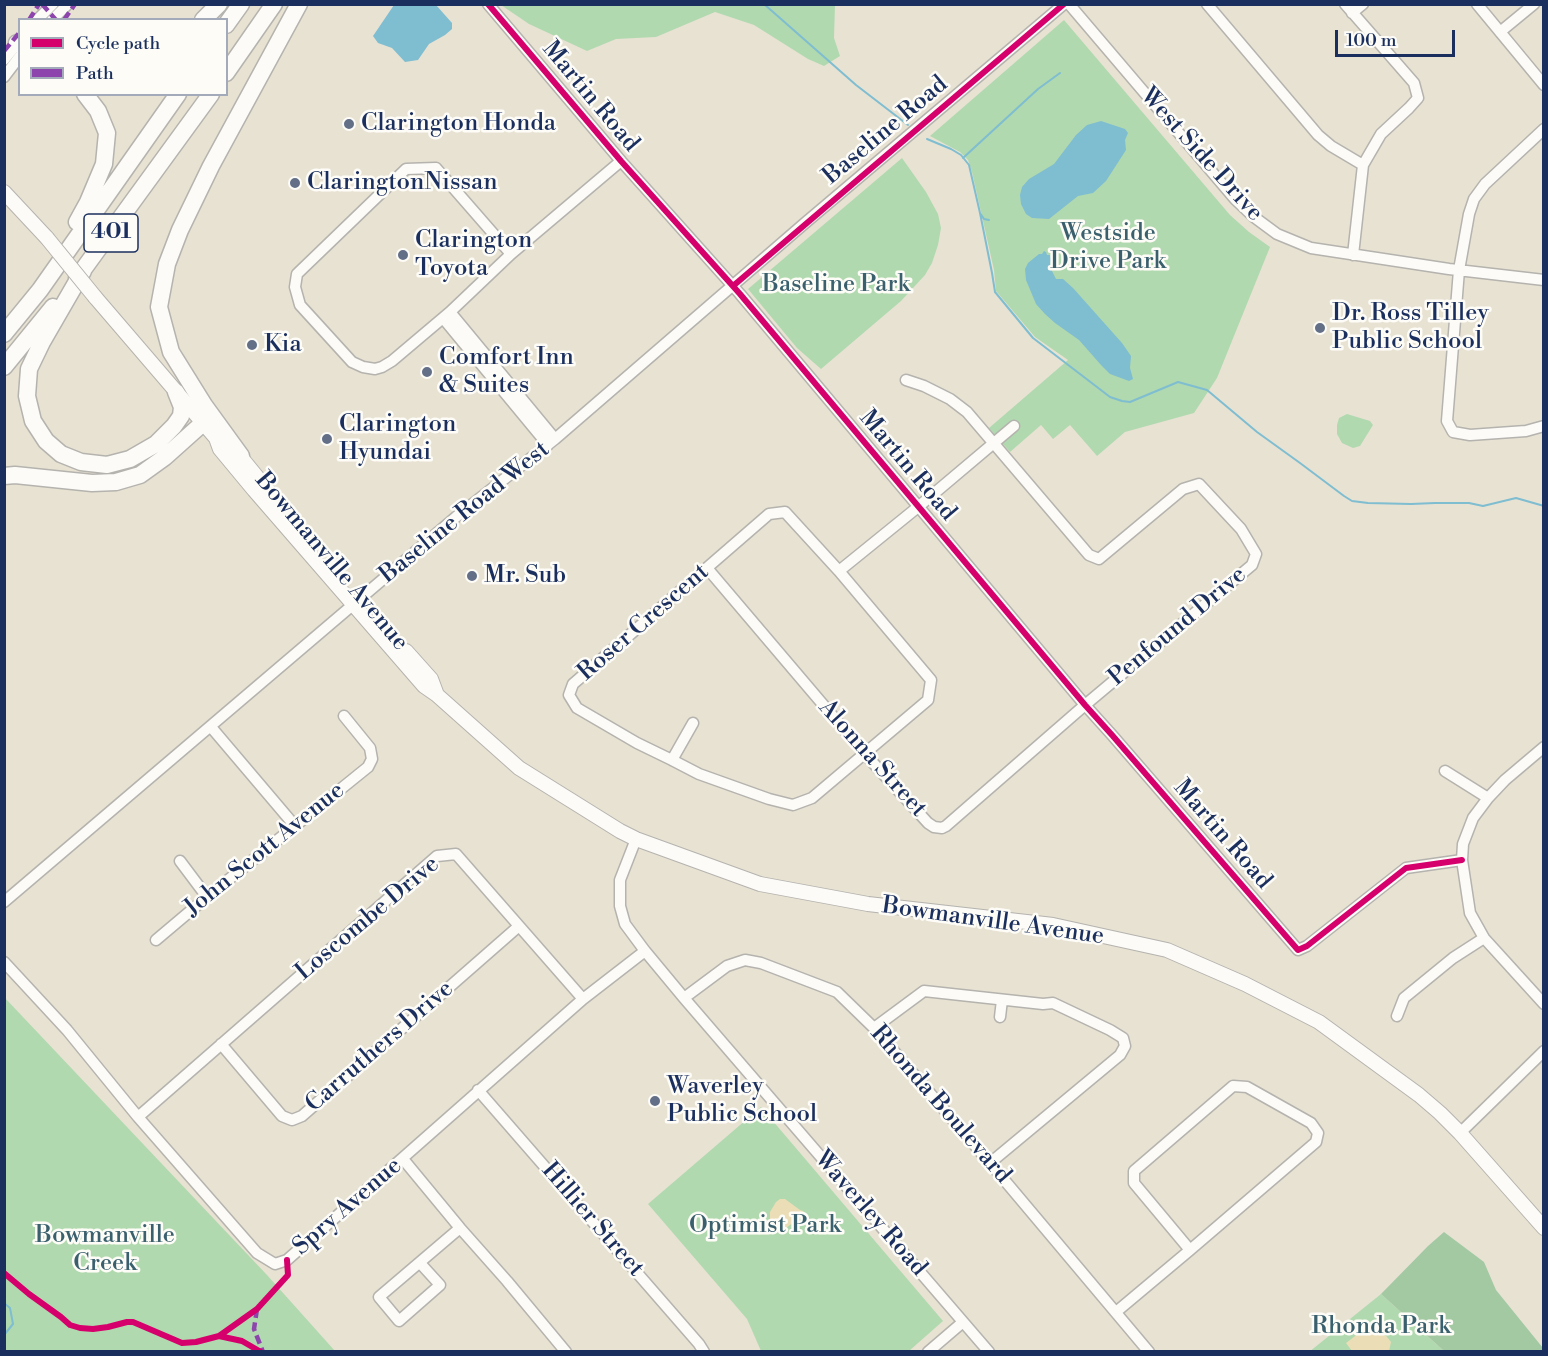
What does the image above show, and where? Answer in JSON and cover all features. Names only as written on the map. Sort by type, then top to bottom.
[{"type":"highway","points":[[205,18],[219,4]]},
{"type":"highway","points":[[228,22],[241,4]]},
{"type":"highway","points":[[228,70],[274,4]]},
{"type":"highway","points":[[241,456],[204,405],[171,352],[159,307],[167,264],[180,230],[211,166],[299,4]]},
{"type":"highway","points":[[40,290],[88,202],[104,164],[107,133],[98,111],[87,96]]},
{"type":"highway","name":"401","points":[[4,334],[40,290],[177,96]]},
{"type":"highway","name":"401","points":[[4,367],[83,271],[210,96]]},
{"type":"highway","points":[[83,271],[29,369],[27,396],[33,421],[46,441],[61,454],[81,462],[107,465],[130,459],[156,444],[181,416],[182,407],[176,392]]},
{"type":"highway","points":[[4,476],[15,475],[92,483],[116,482],[140,475],[165,457],[203,423]]},
{"type":"main road","name":"Bowmanville Avenue","points":[[4,192],[47,238],[216,438],[227,443],[241,456],[357,603]]},
{"type":"main road","name":"Bowmanville Avenue","points":[[216,438],[219,449],[357,603],[431,679],[437,695],[519,768],[621,831],[636,839],[760,884],[868,904],[1053,925],[1167,950],[1245,984],[1319,1022],[1419,1095],[1460,1133],[1544,1228]]},
{"type":"street","points":[[39,18],[53,4]]},
{"type":"street","points":[[54,18],[68,4]]},
{"type":"street","name":"Martin Road","points":[[488,4],[621,161],[733,286],[1085,705],[1298,950],[1307,946],[1406,868],[1462,860]]},
{"type":"street","name":"Baseline Road","points":[[733,286],[1064,4]]},
{"type":"street","name":"West Side Drive","points":[[1069,4],[1235,199],[1277,234],[1311,248],[1544,280]]},
{"type":"street","points":[[1207,4],[1318,135],[1331,146],[1363,165]]},
{"type":"street","points":[[1353,255],[1363,165],[1382,134],[1418,98],[1414,84],[1349,9],[1363,4]]},
{"type":"street","points":[[1477,4],[1544,85]]},
{"type":"street","points":[[1500,32],[1534,4]]},
{"type":"street","points":[[4,60],[18,47]]},
{"type":"street","points":[[4,77],[18,48]]},
{"type":"street","points":[[1544,129],[1485,184],[1474,199],[1469,214],[1459,270],[1447,421],[1453,432],[1470,435],[1526,431],[1544,426]]},
{"type":"street","points":[[511,254],[435,168],[406,169],[297,274],[295,287],[300,305],[352,362],[363,367],[375,369],[382,367],[447,315],[511,254],[621,161]]},
{"type":"street","name":"Baseline Road West","points":[[4,902],[456,517],[552,442],[733,286]]},
{"type":"street","points":[[447,315],[552,442]]},
{"type":"street","points":[[906,380],[950,399],[967,412],[994,444]]},
{"type":"street","points":[[839,571],[1014,426]]},
{"type":"street","name":"Penfound Drive","points":[[994,444],[1089,555],[1099,559],[1183,489],[1199,484],[1240,529],[1256,554],[1252,565],[1085,705]]},
{"type":"street","name":"Roser Crescent","points":[[785,512],[932,680],[928,700],[812,798],[793,805],[769,799],[699,774],[637,743],[577,708],[569,695],[573,684],[707,568],[769,514],[785,512]]},
{"type":"street","name":"Alonna Street","points":[[707,568],[865,754],[934,827],[946,826],[1085,705]]},
{"type":"street","name":"John Scott Avenue","points":[[156,940],[368,767],[372,759],[370,748],[344,716]]},
{"type":"street","points":[[672,760],[693,723]]},
{"type":"street","points":[[211,727],[295,826]]},
{"type":"street","points":[[1544,747],[1506,780],[1473,818],[1463,844],[1462,860],[1470,913],[1484,938],[1544,1005]]},
{"type":"street","points":[[1445,771],[1488,798]]},
{"type":"street","name":"Waverley Road","points":[[636,839],[620,880],[620,906],[625,924],[684,998],[989,1352]]},
{"type":"street","name":"Loscombe Drive","points":[[138,1117],[437,856],[456,854],[583,999]]},
{"type":"street","points":[[180,861],[207,897]]},
{"type":"street","name":"Carruthers Drive","points":[[221,1044],[282,1116],[292,1120],[302,1116],[519,926]]},
{"type":"street","points":[[1397,1016],[1404,998],[1453,958],[1484,938]]},
{"type":"street","name":"Spry Avenue","points":[[4,962],[67,1030],[138,1117],[257,1253],[275,1264],[287,1260],[583,999],[645,951]]},
{"type":"street","name":"Rhonda Boulevard","points":[[684,998],[727,966],[745,960],[762,963],[837,992],[874,1028],[1149,1352]]},
{"type":"street","points":[[874,1028],[924,991],[1043,1004],[1053,1003],[1123,1038],[1125,1046],[1120,1055],[990,1163]]},
{"type":"street","points":[[1000,1017],[1002,1000]]},
{"type":"street","points":[[1460,1133],[1544,1051]]},
{"type":"street","points":[[1116,1312],[1190,1250],[1316,1142],[1318,1133],[1311,1123],[1247,1088],[1233,1086],[1134,1171],[1134,1183],[1190,1250]]},
{"type":"street","name":"Hillier Street","points":[[478,1090],[704,1352]]},
{"type":"street","points":[[403,1159],[566,1352]]},
{"type":"street","points":[[420,1263],[440,1286],[399,1321],[379,1297],[460,1228]]},
{"type":"street","points":[[928,1352],[963,1322]]},
{"type":"green space","points":[[501,5],[835,5],[834,38],[840,56],[824,66],[808,59],[754,25],[715,12],[656,37],[616,39],[587,51],[529,24]]},
{"type":"green space","name":"Westside Drive Park","points":[[1064,20],[1230,215],[1270,247],[1217,378],[1194,413],[1125,432],[1097,456],[1070,425],[1053,439],[1041,425],[1010,452],[989,428],[1068,360],[1035,337],[996,291],[994,270],[968,160],[960,152],[930,136]]},
{"type":"green space","name":"Baseline Park","points":[[902,158],[926,192],[938,214],[941,228],[932,263],[925,275],[901,301],[821,369],[797,348],[748,289]]},
{"type":"green space","points":[[1347,414],[1370,421],[1373,425],[1360,446],[1353,448],[1342,443],[1337,434],[1339,418]]},
{"type":"green space","name":"Bowmanville Creek","points":[[5,998],[267,1275],[335,1351],[5,1351]]},
{"type":"green space","name":"Optimist Park","points":[[761,1107],[943,1321],[909,1351],[761,1351],[747,1319],[648,1204]]},
{"type":"green space","points":[[1444,1232],[1484,1262],[1496,1290],[1543,1348],[1543,1351],[1444,1351],[1381,1294]]},
{"type":"green space","name":"Rhonda Park","points":[[1381,1294],[1444,1351],[1309,1352]]},
{"type":"sand","points":[[780,1199],[785,1199],[803,1211],[805,1217],[786,1228],[775,1225],[770,1219],[770,1212]]},
{"type":"sand","points":[[1371,1324],[1383,1332],[1391,1342],[1389,1351],[1352,1351],[1346,1343]]},
{"type":"water","points":[[394,5],[436,5],[452,23],[452,29],[429,44],[418,60],[405,62],[392,48],[378,43],[373,36]]},
{"type":"water","points":[[1101,121],[1125,129],[1128,133],[1125,140],[1126,150],[1106,181],[1093,193],[1078,196],[1049,219],[1032,218],[1026,214],[1021,204],[1022,187],[1029,179],[1054,164],[1076,135],[1087,125]]},
{"type":"water","points":[[1044,251],[1050,255],[1050,267],[1056,279],[1063,279],[1073,288],[1122,343],[1131,356],[1130,368],[1133,379],[1129,381],[1110,374],[1079,340],[1055,323],[1036,304],[1026,280],[1025,269],[1028,263]]},
{"type":"waterway","points":[[764,4],[856,85],[908,125]]},
{"type":"waterway","points":[[963,158],[1038,89],[1060,73]]},
{"type":"waterway","points":[[927,139],[961,155],[969,165],[980,213],[984,219],[989,220]]},
{"type":"waterway","points":[[980,213],[995,292],[1033,338],[1110,397],[1130,402],[1178,382],[1207,390],[1257,432],[1352,501],[1411,504],[1469,503],[1483,506],[1516,498],[1544,506]]},
{"type":"waterway","name":"Bowmanville Creek","points":[[4,1303],[10,1308],[13,1324],[4,1335]]},
{"type":"waterway","name":"Bowmanville Creek","points":[[145,1352],[164,1352]]},
{"type":"marked path","points":[[30,18],[39,4]]},
{"type":"marked path","points":[[42,4],[54,18]]},
{"type":"marked path","points":[[65,18],[75,4]]},
{"type":"marked path","points":[[4,51],[18,34]]},
{"type":"marked path","points":[[257,1309],[254,1329],[263,1352]]},
{"type":"cycle path","points":[[488,4],[621,161],[740,294],[1085,705],[1298,950],[1307,946],[1406,868],[1462,860]]},
{"type":"cycle path","points":[[733,286],[1064,4]]},
{"type":"cycle path","points":[[219,1336],[257,1309],[288,1275],[287,1260]]},
{"type":"cycle path","points":[[4,1273],[70,1325],[93,1329],[133,1322],[182,1343],[219,1336],[242,1341],[261,1352]]},
{"type":"place","name":"Clarington Honda","points":[[349,124]]},
{"type":"place","name":"ClaringtonNissan","points":[[295,183]]},
{"type":"place","name":"Clarington Toyota","points":[[403,255]]},
{"type":"place","name":"Dr. Ross Tilley Public School","points":[[1320,328]]},
{"type":"place","name":"Kia","points":[[252,345]]},
{"type":"place","name":"Comfort Inn & Suites","points":[[427,372]]},
{"type":"place","name":"Clarington Hyundai","points":[[327,439]]},
{"type":"place","name":"Mr. Sub","points":[[472,576]]},
{"type":"place","name":"Waverley Public School","points":[[655,1101]]}]
